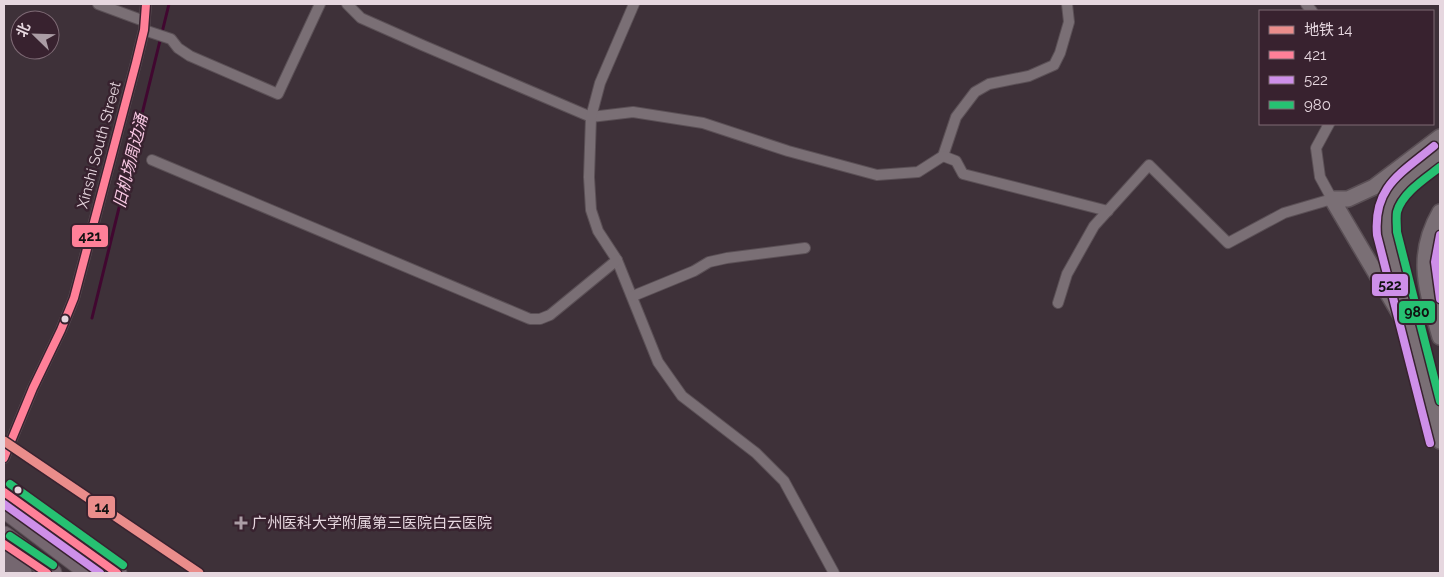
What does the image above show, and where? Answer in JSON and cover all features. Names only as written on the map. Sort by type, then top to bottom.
[{"type":"highway","points":[[4,492],[117,573]]},
{"type":"highway","points":[[4,508],[90,573]]},
{"type":"highway","points":[[4,536],[52,573]]},
{"type":"highway","points":[[4,544],[47,573]]},
{"type":"highway","points":[[4,558],[22,573]]},
{"type":"main road","points":[[1414,338],[1332,200],[1348,199],[1374,187],[1440,137]]},
{"type":"main road","points":[[1440,154],[1399,189],[1390,203],[1386,216],[1388,233],[1440,441]]},
{"type":"main road","points":[[1440,212],[1432,227],[1426,245],[1425,266],[1427,288],[1440,337]]},
{"type":"street","points":[[98,4],[171,39],[178,48],[190,56],[278,94],[320,4]]},
{"type":"street","name":"Xinshi South Street","points":[[4,458],[74,298],[147,28],[146,4]]},
{"type":"street","points":[[347,4],[361,18],[422,46],[591,117],[633,112],[703,123],[788,151],[877,175],[918,172],[944,156],[956,118],[975,92],[989,84],[1029,76],[1054,65],[1060,53],[1069,22],[1067,4]]},
{"type":"street","points":[[634,4],[600,84],[591,117],[589,177],[591,210],[598,231],[617,260],[658,362],[682,396],[756,453],[784,481],[834,573]]},
{"type":"street","points":[[1058,303],[1067,274],[1094,226],[1149,164],[1228,243],[1284,213],[1332,200],[1320,177],[1316,148],[1328,125]]},
{"type":"street","points":[[944,156],[956,161],[963,174],[1108,210]]},
{"type":"street","points":[[152,160],[530,319],[540,319],[550,314],[617,260]]},
{"type":"street","points":[[633,296],[694,271],[709,262],[805,248]]},
{"type":"waterway","name":"旧机场周边涌","points":[[92,318],[169,4]]},
{"type":"metro line","name":"14","points":[[4,441],[199,573]]},
{"type":"transit line","name":"421","points":[[4,458],[74,298],[136,63],[144,30],[146,4]]},
{"type":"transit line","name":"522","points":[[1430,443],[1377,235],[1377,219],[1379,205],[1391,183],[1434,146]]},
{"type":"transit line","name":"980","points":[[1440,167],[1409,192],[1397,212],[1397,232],[1440,401]]},
{"type":"transit line","name":"522","points":[[1440,235],[1435,262],[1440,299]]},
{"type":"transit line","name":"980","points":[[10,484],[123,565]]},
{"type":"transit line","name":"421","points":[[4,492],[117,573]]},
{"type":"transit line","name":"522","points":[[4,504],[100,573]]},
{"type":"transit line","name":"980","points":[[10,536],[53,565]]},
{"type":"transit line","name":"421","points":[[4,544],[47,573]]},
{"type":"place","name":"广州医科大学附属第三医院白云医院","points":[[241,523]]}]
